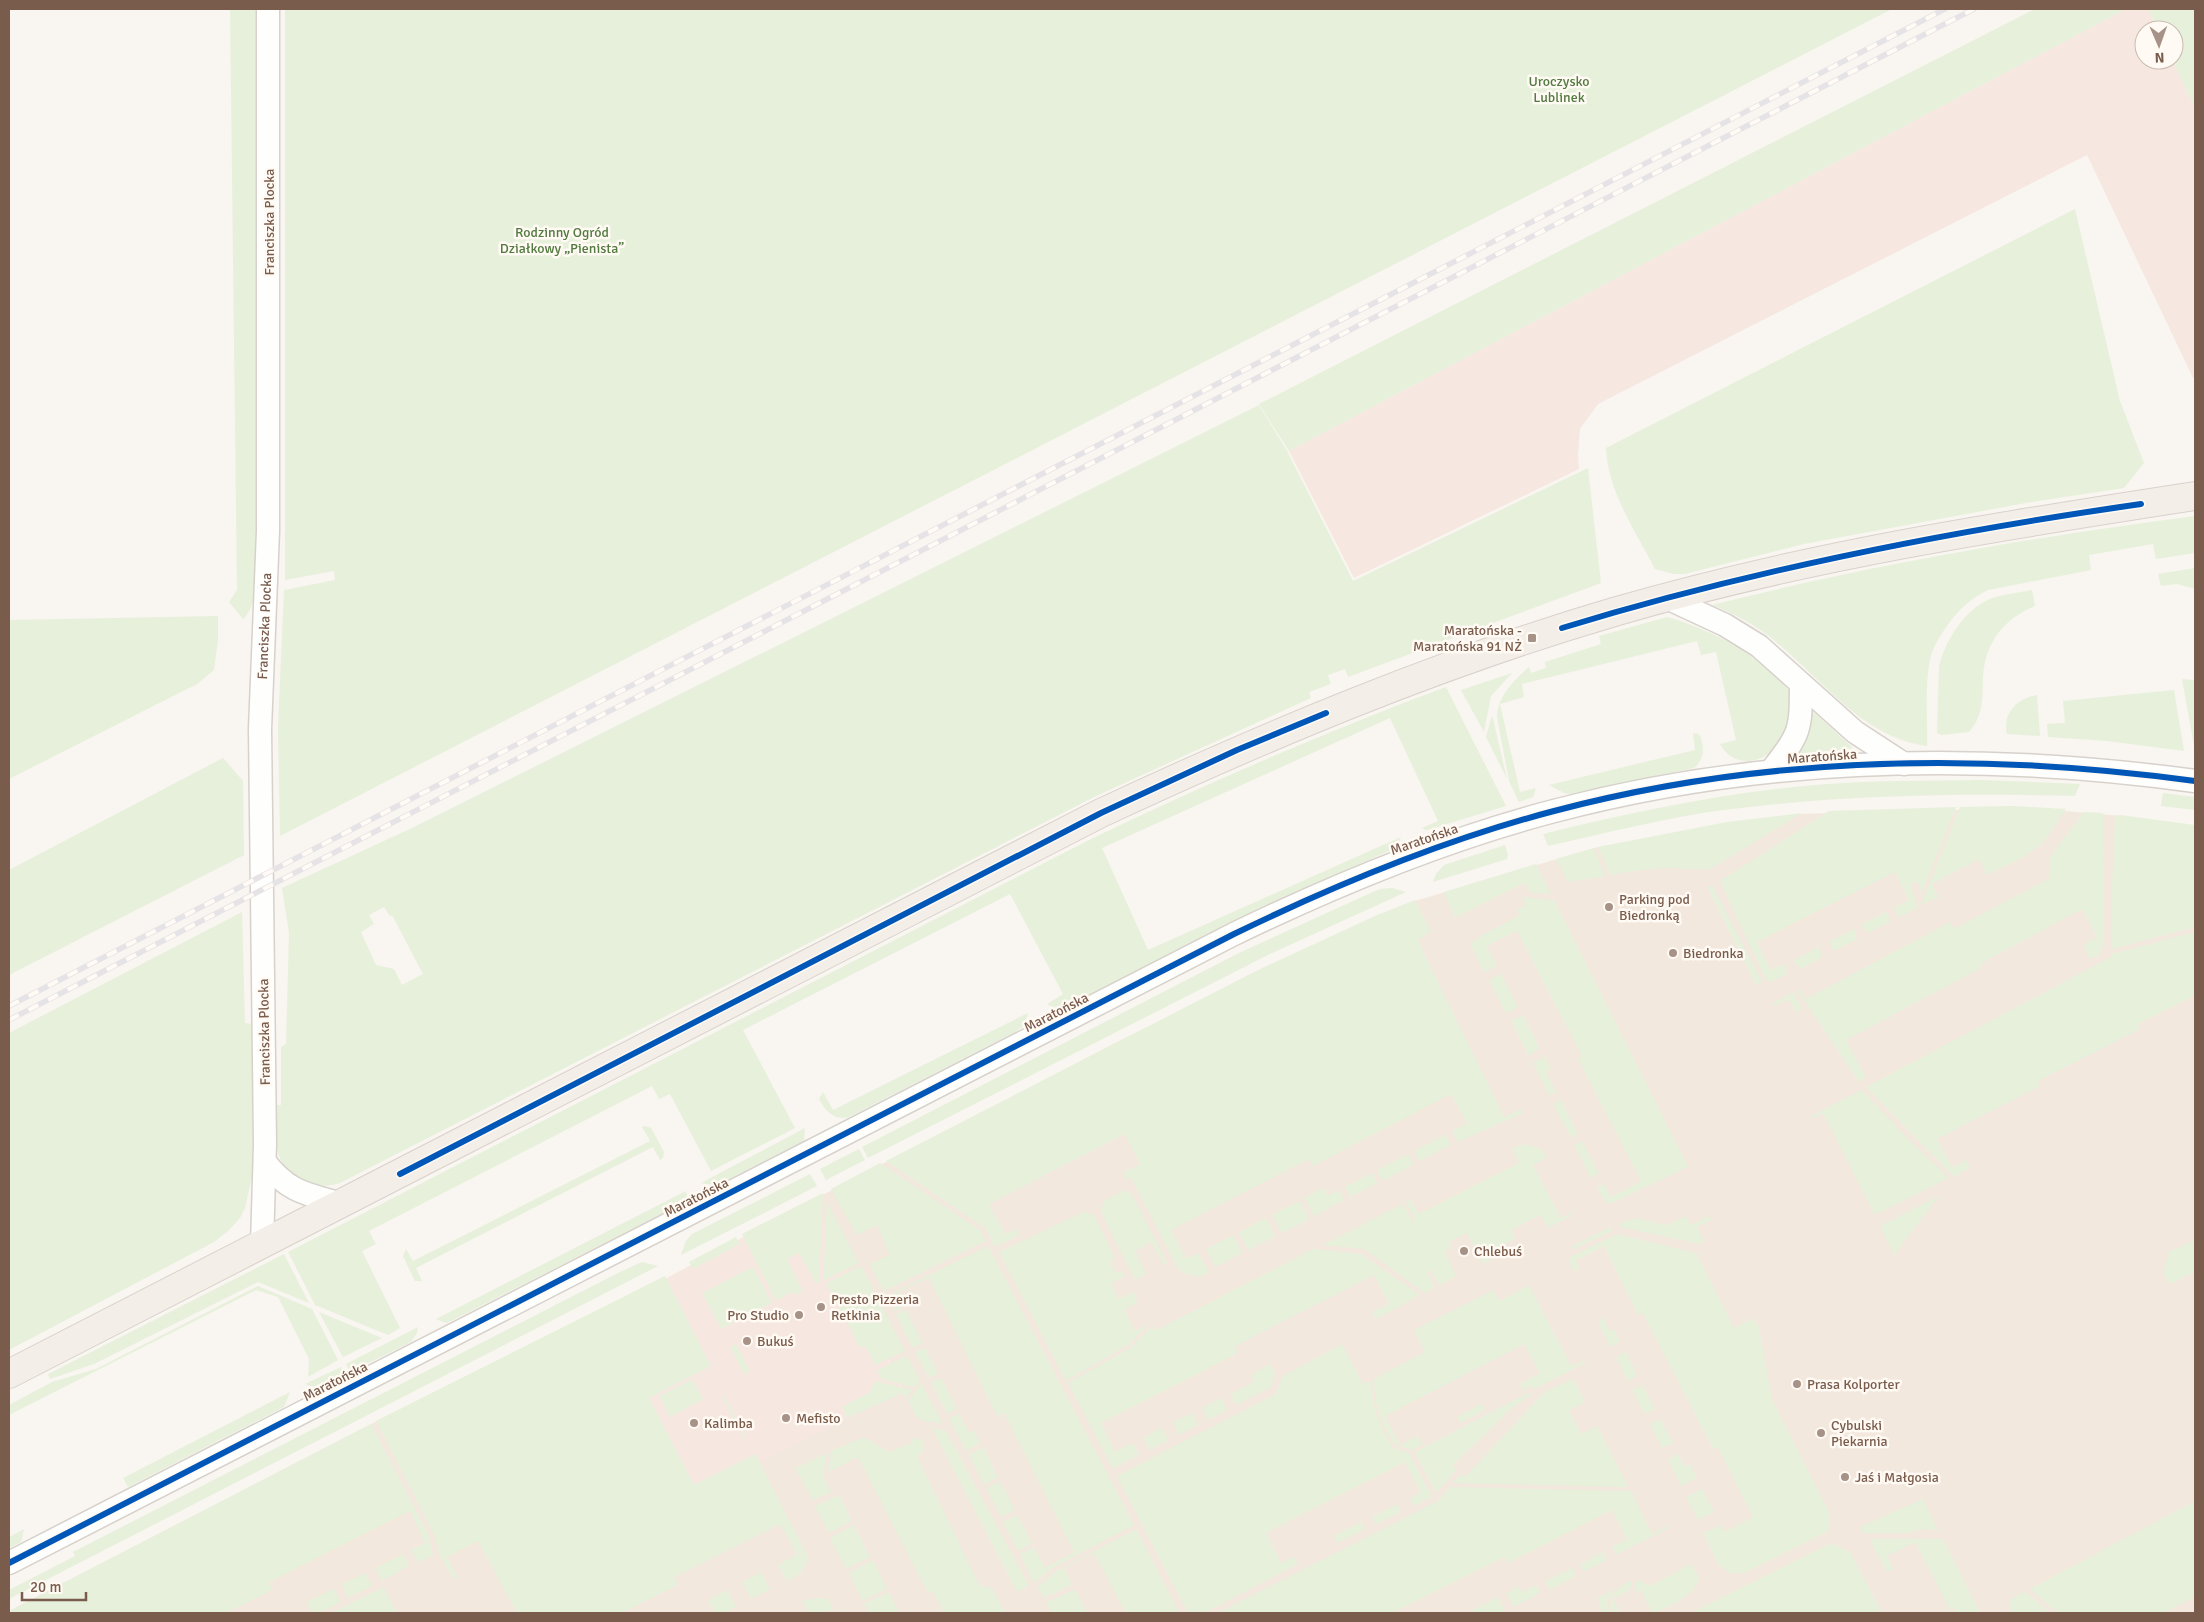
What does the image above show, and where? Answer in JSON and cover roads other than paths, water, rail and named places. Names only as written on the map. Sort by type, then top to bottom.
[{"type":"main road","points":[[9,1374],[1092,818],[1237,750],[1407,681],[1562,628],[1762,573],[1875,549],[2043,519],[2195,496]]},
{"type":"street","name":"Franciszka Plocka","points":[[262,1245],[265,1162],[260,729],[268,521],[268,9]]},
{"type":"street","name":"Maratońska","points":[[1667,598],[1742,635],[1774,658],[1855,732],[1904,764]]},
{"type":"street","name":"Maratońska","points":[[1771,771],[1790,747],[1801,726],[1801,684]]},
{"type":"street","name":"Maratońska","points":[[9,1563],[1166,969],[1324,892],[1390,864],[1552,812],[1674,785],[1771,771],[1904,764],[2051,766],[2098,769],[2195,781]]},
{"type":"street","points":[[265,1162],[277,1178],[300,1192],[342,1204]]},
{"type":"railway","points":[[9,1006],[1945,9]]},
{"type":"railway","points":[[9,1020],[1974,9]]},
{"type":"place","name":"Maratońska - Maratońska 91 NŻ","points":[[1532,638]]},
{"type":"place","name":"Parking pod Biedronką","points":[[1609,907]]},
{"type":"place","name":"Biedronka","points":[[1673,953]]},
{"type":"place","name":"Chlebuś","points":[[1464,1251]]},
{"type":"place","name":"Presto Pizzeria Retkinia","points":[[821,1307]]},
{"type":"place","name":"Pro Studio","points":[[799,1315]]},
{"type":"place","name":"Bukuś","points":[[747,1341]]},
{"type":"place","name":"Prasa Kolporter","points":[[1797,1384]]},
{"type":"place","name":"Mefisto","points":[[786,1418]]},
{"type":"place","name":"Kalimba","points":[[694,1423]]},
{"type":"place","name":"Cybulski Piekarnia","points":[[1821,1433]]},
{"type":"place","name":"Jaś i Małgosia","points":[[1845,1477]]},
{"type":"park label","name":"Uroczysko Lublinek","points":[[1559,89]]},
{"type":"park label","name":"Rodzinny Ogród Działkowy „Pienista”","points":[[562,240]]}]
